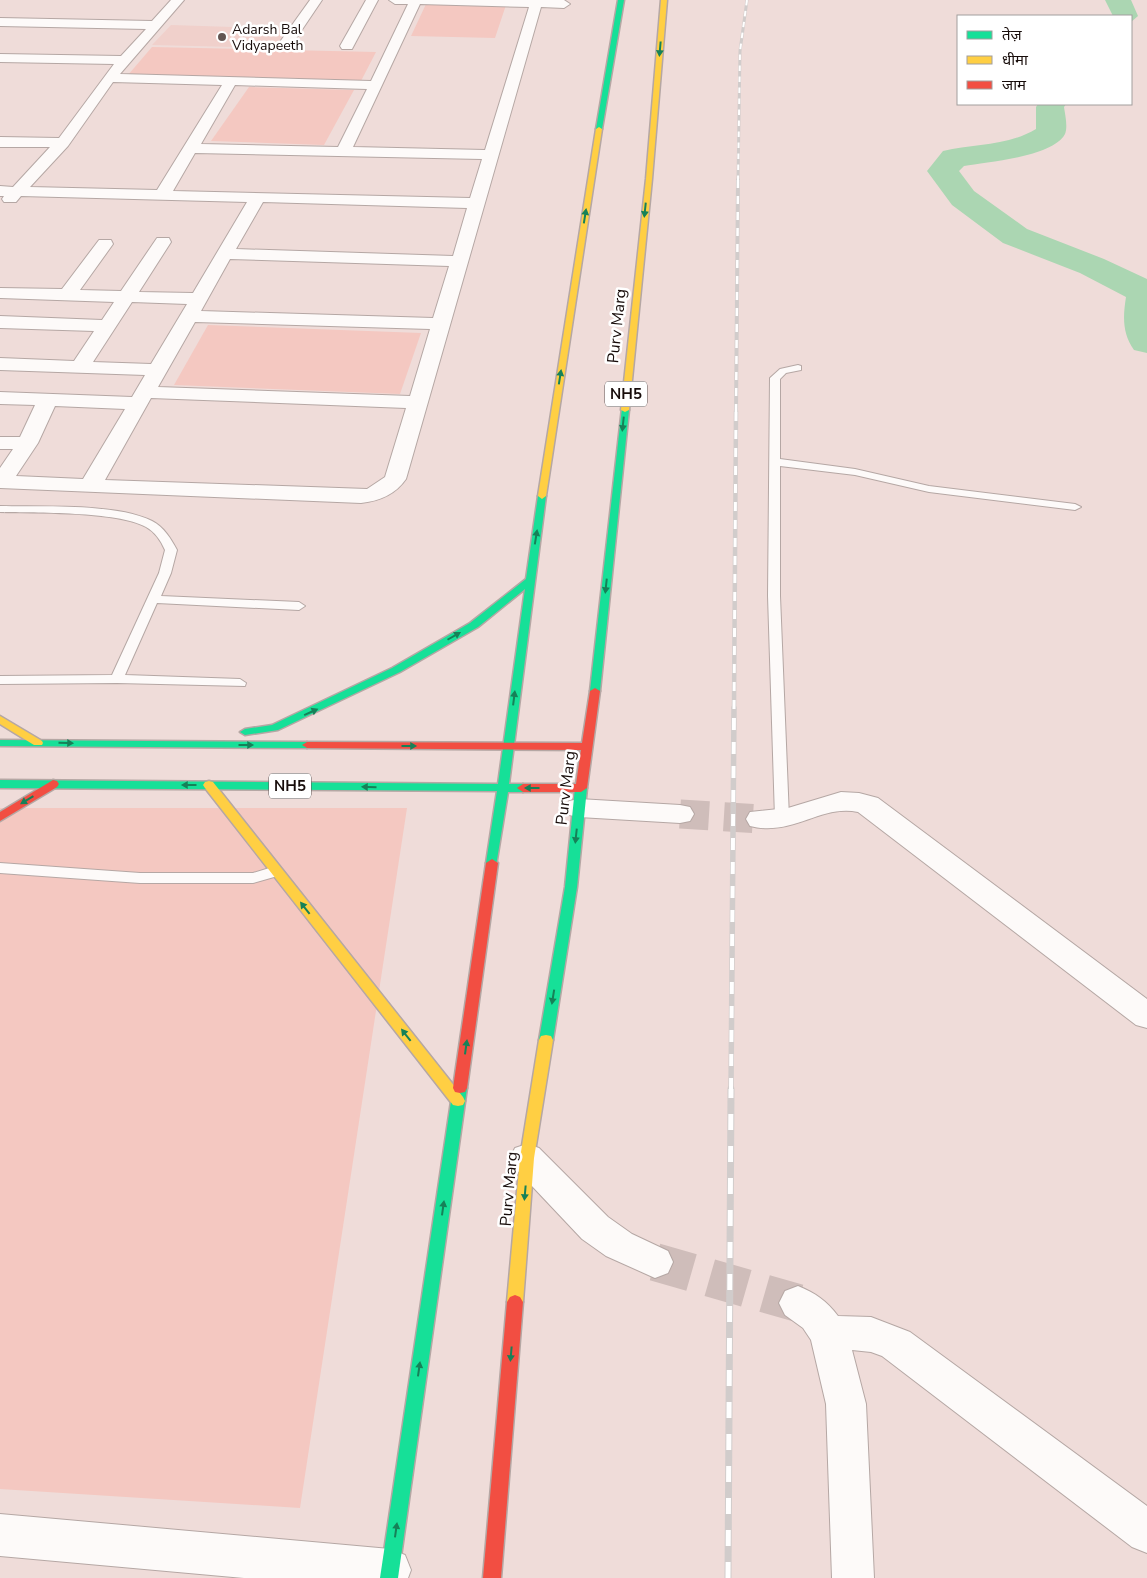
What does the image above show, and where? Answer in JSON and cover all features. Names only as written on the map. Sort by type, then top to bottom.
[{"type":"main road","points":[[390,1574],[504,788],[507,746],[529,581],[586,205],[621,0]]},
{"type":"main road","name":"Purv Marg","points":[[492,1578],[527,1158],[571,887],[648,188],[664,0]]},
{"type":"main road","points":[[162,744],[274,728],[318,709],[396,670],[474,625],[529,581]]},
{"type":"main road","points":[[0,719],[38,743]]},
{"type":"main road","points":[[0,743],[587,747]]},
{"type":"main road","name":"NH5","points":[[0,784],[504,788],[580,798]]},
{"type":"main road","points":[[0,817],[53,784]]},
{"type":"main road","points":[[209,785],[458,1101]]},
{"type":"street","points":[[0,208],[63,143],[109,78],[178,0]]},
{"type":"street","points":[[284,46],[316,0]]},
{"type":"street","points":[[347,46],[372,0]]},
{"type":"street","points":[[395,0],[564,4]]},
{"type":"street","points":[[344,151],[416,0]]},
{"type":"street","points":[[0,482],[372,495],[381,492],[395,479],[536,3]]},
{"type":"street","points":[[0,22],[156,25]]},
{"type":"street","points":[[1,59],[124,60]]},
{"type":"street","points":[[109,78],[375,85]]},
{"type":"street","points":[[162,195],[231,81]]},
{"type":"street","points":[[0,142],[63,143]]},
{"type":"street","points":[[191,148],[490,155]]},
{"type":"street","points":[[0,191],[476,203]]},
{"type":"street","points":[[90,486],[258,197]]},
{"type":"street","points":[[80,367],[163,242]]},
{"type":"street","points":[[67,295],[105,244]]},
{"type":"street","points":[[225,254],[459,261]]},
{"type":"street","points":[[0,293],[199,299]]},
{"type":"street","points":[[188,316],[440,324]]},
{"type":"street","points":[[0,322],[14,342],[107,326]]},
{"type":"street","points":[[0,364],[157,370]]},
{"type":"street","points":[[0,398],[48,400],[141,397],[417,402]]},
{"type":"street","points":[[0,482],[28,443],[48,400]]},
{"type":"street","points":[[0,443],[28,443]]},
{"type":"street","points":[[580,798],[680,814]]},
{"type":"street","points":[[771,819],[800,814],[826,802],[859,802],[868,805],[1147,1016]]},
{"type":"street","points":[[527,1158],[595,1228],[619,1245],[655,1262]]},
{"type":"street","points":[[798,1303],[816,1316],[829,1334],[846,1404],[853,1578]]},
{"type":"street","points":[[829,1334],[864,1331],[877,1334],[896,1344],[1147,1532]]},
{"type":"street","points":[[0,1535],[390,1574]]},
{"type":"lane","points":[[771,819],[775,378],[783,371],[798,368]]},
{"type":"lane","points":[[775,462],[836,468],[929,489],[1075,507]]},
{"type":"lane","points":[[0,509],[114,515],[148,522],[164,535],[171,550],[165,573],[152,598],[117,680]]},
{"type":"lane","points":[[152,598],[299,606]]},
{"type":"lane","points":[[0,680],[240,683]]},
{"type":"lane","points":[[0,868],[140,878],[253,878],[276,870]]},
{"type":"shaded area","points":[[426,4],[506,5],[495,38],[411,36]]},
{"type":"shaded area","name":"Adarsh Bal Vidyapeeth","points":[[171,25],[290,29],[277,48],[152,45]]},
{"type":"shaded area","points":[[152,47],[376,52],[361,81],[128,75]]},
{"type":"shaded area","points":[[249,87],[354,90],[324,145],[211,141]]},
{"type":"shaded area","points":[[208,325],[421,333],[400,394],[174,385]]},
{"type":"shaded area","points":[[0,808],[407,808],[300,1508],[0,1489]]},
{"type":"waterway","points":[[1117,0],[1119,0],[1125,15]]},
{"type":"waterway","points":[[1051,105],[1051,132],[1040,139],[1005,151],[954,158],[943,171],[963,198],[1015,236],[1092,266],[1145,292],[1142,324],[1147,342]]},
{"type":"tunnel","points":[[680,814],[760,819]]},
{"type":"tunnel","points":[[655,1262],[798,1303]]},
{"type":"railway","points":[[738,181],[740,51],[747,0]]},
{"type":"railway","points":[[736,412],[738,180]]},
{"type":"railway","points":[[734,709],[736,411]]},
{"type":"railway","points":[[731,1090],[734,708]]},
{"type":"railway","points":[[728,1578],[731,1089]]},
{"type":"traffic: fast","points":[[599,129],[621,0]]},
{"type":"traffic: fast","points":[[595,691],[625,410]]},
{"type":"traffic: fast","points":[[503,788],[542,496]]},
{"type":"traffic: fast","points":[[245,732],[274,728],[396,670],[474,625],[529,581]]},
{"type":"traffic: fast","points":[[0,743],[307,745]]},
{"type":"traffic: fast","points":[[0,784],[523,788]]},
{"type":"traffic: fast","points":[[492,863],[503,788]]},
{"type":"traffic: fast","points":[[546,1040],[571,887],[581,788]]},
{"type":"traffic: fast","points":[[389,1578],[460,1088]]},
{"type":"traffic: slow","points":[[625,410],[649,179],[664,0]]},
{"type":"traffic: slow","points":[[542,496],[599,129]]},
{"type":"traffic: slow","points":[[0,719],[38,743]]},
{"type":"traffic: slow","points":[[209,785],[458,1101]]},
{"type":"traffic: slow","points":[[515,1302],[527,1158],[546,1040]]},
{"type":"traffic: jam","points":[[523,788],[581,788],[595,691]]},
{"type":"traffic: jam","points":[[307,745],[587,747]]},
{"type":"traffic: jam","points":[[0,817],[53,784]]},
{"type":"traffic: jam","points":[[460,1088],[492,863]]},
{"type":"traffic: jam","points":[[492,1578],[515,1302]]},
{"type":"place","name":"Adarsh Bal Vidyapeeth","points":[[222,37]]}]
